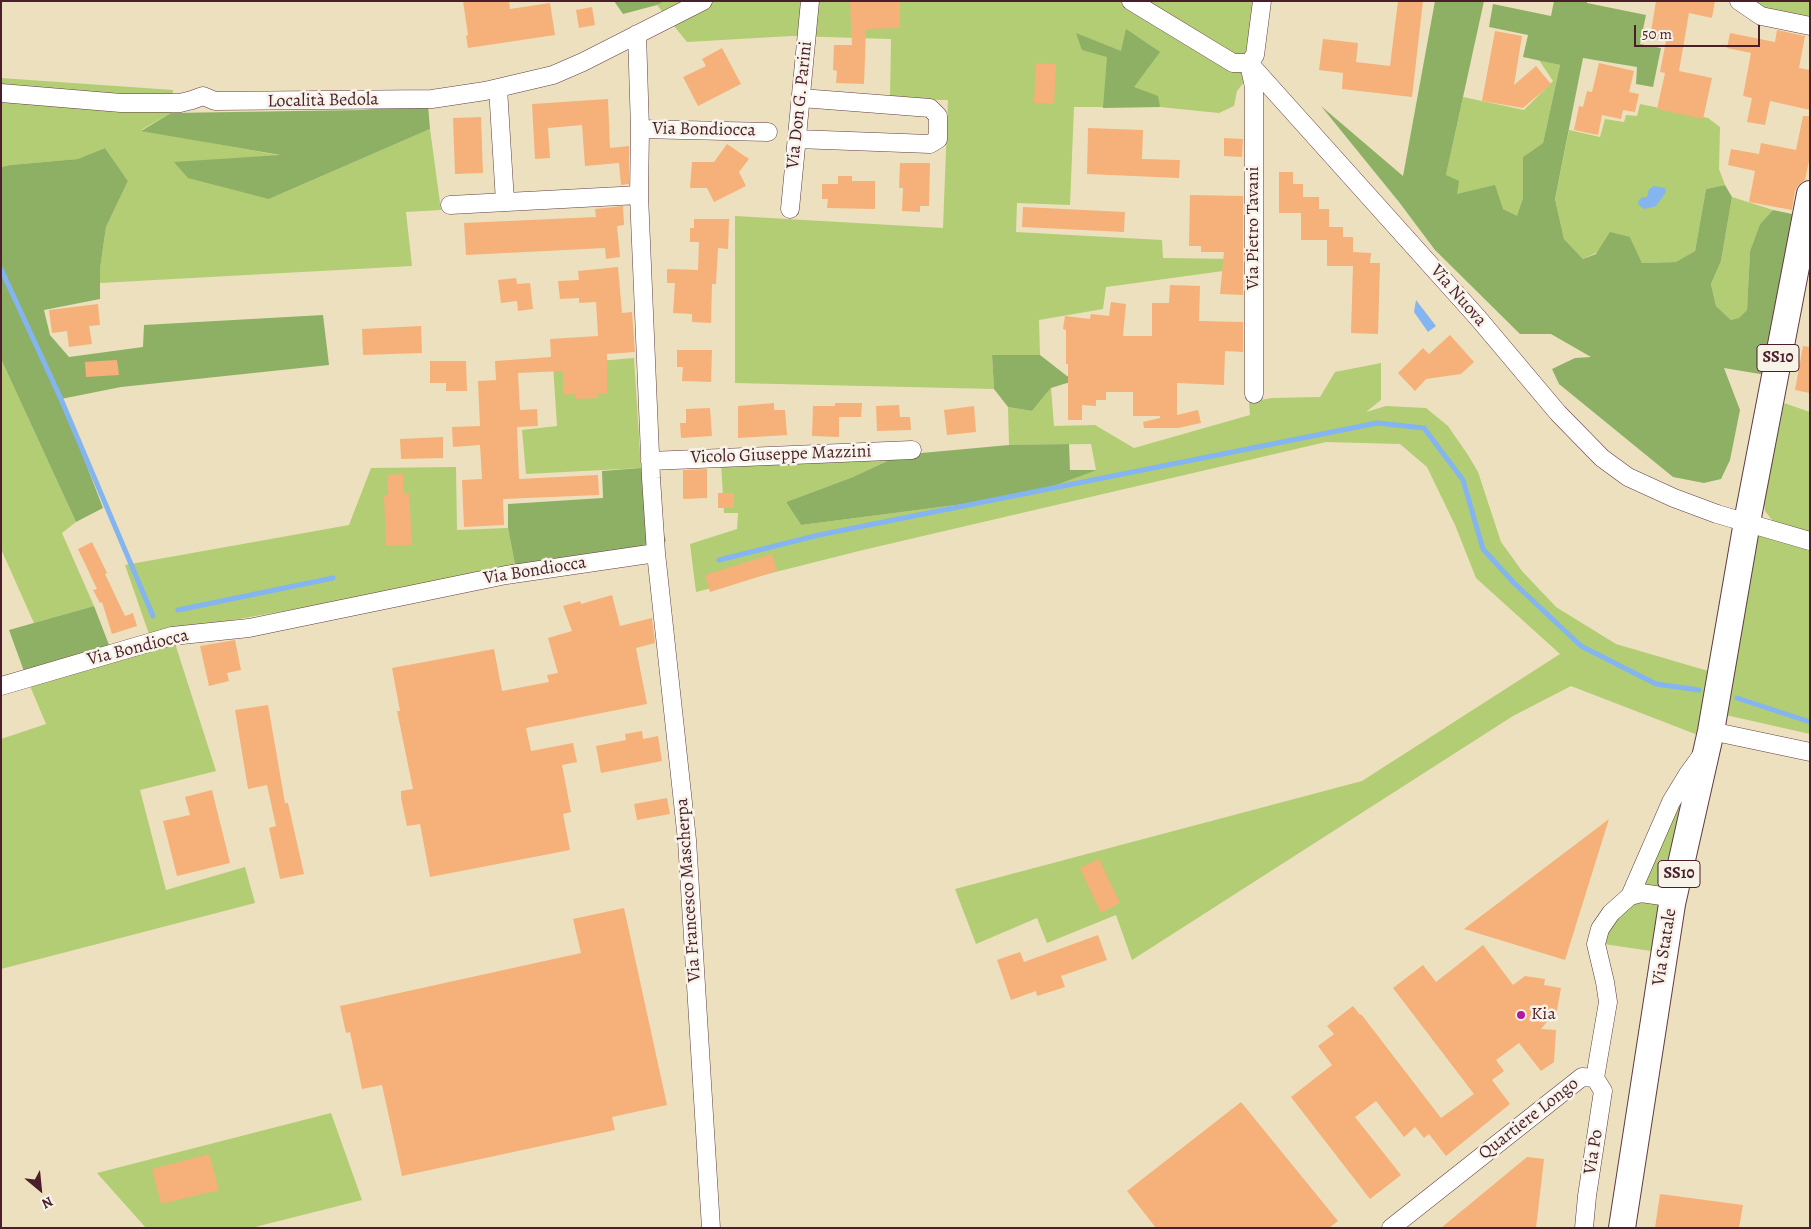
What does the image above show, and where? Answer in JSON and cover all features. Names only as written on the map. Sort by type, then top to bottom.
[{"type":"main road","name":"SS10","points":[[1747,522],[1810,194]]},
{"type":"main road","name":"Via Statale","points":[[1622,1228],[1672,904],[1709,739],[1747,522]]},
{"type":"street","name":"Località Bedola","points":[[1,93],[121,103],[180,103],[203,96],[215,102],[432,99],[498,88],[553,75],[583,62],[703,1]]},
{"type":"street","name":"Via Don G. Parini","points":[[790,209],[810,1]]},
{"type":"street","points":[[1131,1],[1233,63],[1239,64],[1249,63],[1255,55],[1262,1]]},
{"type":"street","points":[[1739,1],[1761,16],[1810,26]]},
{"type":"street","name":"Via Bondiocca","points":[[1,686],[172,636],[250,628],[506,575],[656,553],[650,461],[639,195],[640,129],[637,34]]},
{"type":"street","name":"Via Pietro Tavani","points":[[1249,63],[1254,87],[1254,394]]},
{"type":"street","name":"Via Nuova","points":[[1249,63],[1478,318],[1558,413],[1602,458],[1628,477],[1674,498],[1717,514],[1810,541]]},
{"type":"street","points":[[498,88],[505,202]]},
{"type":"street","points":[[797,139],[930,144],[938,138],[938,116],[930,108],[801,98]]},
{"type":"street","name":"Via Bondiocca","points":[[640,129],[768,132]]},
{"type":"street","points":[[450,205],[639,195]]},
{"type":"street","name":"Vicolo Giuseppe Mazzini","points":[[650,461],[912,450]]},
{"type":"street","name":"Via Francesco Mascherpa","points":[[656,553],[687,840],[711,1228]]},
{"type":"street","points":[[1709,739],[1810,752]]},
{"type":"street","name":"Quartiere Longo","points":[[1390,1228],[1582,1077],[1596,1078],[1608,1002],[1596,944],[1604,922],[1630,896],[1671,802],[1709,739]]},
{"type":"street","points":[[1630,896],[1641,893],[1662,896],[1672,904]]},
{"type":"street","name":"Via Po","points":[[1584,1228],[1603,1091],[1596,1078]]},
{"type":"green space","points":[[614,1],[665,1],[623,14]]},
{"type":"green space","points":[[665,1],[1261,1],[1253,71],[1237,91],[1234,106],[1219,113],[1160,107],[1074,107],[1070,205],[1017,203],[1016,232],[1162,240],[1163,258],[1238,259],[1238,269],[1106,287],[1103,309],[1039,320],[1040,355],[992,355],[994,389],[735,383],[735,216],[943,228],[948,100],[890,99],[891,39],[792,36],[687,42],[657,5]]},
{"type":"green space","points":[[1435,1],[1484,1],[1446,175],[1459,181],[1457,194],[1495,185],[1503,209],[1517,216],[1523,198],[1523,157],[1543,143],[1560,65],[1523,57],[1528,35],[1489,27],[1493,4],[1551,16],[1554,1],[1587,1],[1587,3],[1646,15],[1640,44],[1661,48],[1653,87],[1636,84],[1637,67],[1583,58],[1555,199],[1564,239],[1583,259],[1596,254],[1610,232],[1630,237],[1642,263],[1676,262],[1695,251],[1706,189],[1725,185],[1732,197],[1721,261],[1711,284],[1716,306],[1731,320],[1739,318],[1747,310],[1750,251],[1760,224],[1773,210],[1797,215],[1766,375],[1724,368],[1740,410],[1730,460],[1721,479],[1704,483],[1673,477],[1559,384],[1552,369],[1575,358],[1591,357],[1551,334],[1520,334],[1435,250],[1399,202],[1321,106],[1403,176]]},
{"type":"green space","points":[[1741,1],[1810,1],[1810,25]]},
{"type":"green space","points":[[1126,29],[1160,52],[1134,87],[1158,96],[1160,107],[1103,108],[1107,57],[1082,50],[1076,33],[1121,51]]},
{"type":"green space","points":[[1539,60],[1560,65],[1543,143],[1523,157],[1523,198],[1517,217],[1503,209],[1456,194],[1446,175],[1463,97],[1524,110],[1553,81]]},
{"type":"green space","points":[[1,78],[173,90],[171,113],[141,130],[283,156],[269,199],[430,129],[441,210],[406,212],[412,266],[100,283],[106,227],[128,181],[105,148],[79,159],[1,167]]},
{"type":"green space","points":[[1640,104],[1708,118],[1720,127],[1719,169],[1725,185],[1706,189],[1695,251],[1677,262],[1642,263],[1630,237],[1583,259],[1564,239],[1555,199],[1569,130],[1600,137],[1605,119],[1624,122],[1626,115],[1637,116]]},
{"type":"green space","points":[[428,105],[430,129],[269,199],[188,178],[174,162],[280,155],[141,131],[171,113],[361,110]]},
{"type":"green space","points":[[105,148],[128,181],[106,227],[100,269],[100,299],[44,310],[50,335],[69,357],[143,347],[144,325],[323,315],[329,365],[121,387],[61,399],[103,508],[76,522],[1,359],[1,167],[78,159]]},
{"type":"green space","points":[[1732,197],[1773,210],[1760,224],[1750,251],[1747,310],[1739,319],[1731,320],[1716,306],[1711,284],[1721,261]]},
{"type":"green space","points":[[992,355],[1040,355],[1067,376],[1080,379],[1051,388],[1032,411],[1008,407],[994,389]]},
{"type":"green space","points":[[634,358],[641,468],[526,474],[522,430],[557,426],[553,365]]},
{"type":"green space","points":[[1,359],[76,522],[62,533],[94,606],[34,623],[1,549]]},
{"type":"green space","points":[[1381,363],[1381,400],[1366,412],[1386,406],[1426,408],[1448,426],[1478,472],[1501,542],[1522,571],[1556,607],[1616,644],[1715,673],[1751,530],[1810,548],[1810,734],[1708,711],[1703,737],[1571,686],[1513,716],[1132,960],[1116,915],[1047,943],[1037,918],[976,944],[955,889],[1362,781],[1560,654],[1476,578],[1455,525],[1427,467],[1400,444],[1326,442],[863,550],[696,592],[690,544],[737,529],[738,513],[724,513],[721,462],[900,455],[853,477],[786,502],[801,525],[1025,496],[1096,470],[1091,444],[1009,445],[1008,407],[1032,411],[1051,388],[1054,426],[1095,425],[1134,448],[1250,415],[1249,402],[1272,398],[1320,397],[1335,372]]},
{"type":"green space","points":[[1784,403],[1810,412],[1810,536],[1785,528],[1772,520],[1765,511],[1764,504]]},
{"type":"green space","points":[[1069,444],[1070,470],[1097,470],[1026,496],[801,525],[786,502],[853,477],[900,455],[1009,445]]},
{"type":"green space","points":[[456,467],[457,530],[508,528],[516,570],[171,631],[216,771],[140,790],[166,890],[245,867],[255,903],[1,969],[1,739],[46,724],[25,674],[150,637],[125,565],[349,525],[371,468]]},
{"type":"green space","points":[[641,468],[666,541],[638,556],[516,570],[508,528],[508,504],[603,498],[602,471]]},
{"type":"green space","points":[[94,606],[111,650],[25,674],[9,630]]},
{"type":"green space","points":[[1685,793],[1658,952],[1597,943],[1637,883]]},
{"type":"green space","points":[[331,1113],[362,1200],[251,1228],[146,1228],[97,1173]]},
{"type":"water","points":[[1654,186],[1665,188],[1666,192],[1656,206],[1644,209],[1638,204],[1639,200],[1642,197],[1647,197],[1649,189]]},
{"type":"water","points":[[1416,300],[1436,326],[1428,332],[1414,312]]},
{"type":"building","points":[[463,1],[509,1],[510,9],[550,3],[555,35],[468,48]]},
{"type":"building","points":[[850,1],[900,1],[900,28],[866,29],[864,84],[836,83],[837,71],[833,70],[834,45],[852,45]]},
{"type":"building","points":[[1398,1],[1423,1],[1412,97],[1342,89],[1343,73],[1319,70],[1323,39],[1358,43],[1356,62],[1390,66]]},
{"type":"building","points":[[1656,1],[1715,1],[1712,18],[1689,13],[1679,71],[1712,78],[1703,119],[1657,109],[1665,73],[1660,72],[1666,41],[1650,38]]},
{"type":"building","points":[[592,7],[595,25],[579,28],[576,10]]},
{"type":"building","points":[[1777,30],[1805,36],[1799,68],[1810,70],[1810,110],[1770,101],[1765,125],[1747,122],[1752,98],[1743,96],[1751,53],[1727,48],[1730,33],[1775,42]]},
{"type":"building","points":[[1495,31],[1522,36],[1514,85],[1536,66],[1551,84],[1523,108],[1482,101]]},
{"type":"building","points":[[722,48],[741,84],[698,106],[683,77],[706,66],[702,59]]},
{"type":"building","points":[[1036,63],[1056,64],[1054,104],[1034,103]]},
{"type":"building","points":[[1599,63],[1634,71],[1629,92],[1639,94],[1635,112],[1623,110],[1621,119],[1602,115],[1598,135],[1574,130],[1579,106],[1583,107],[1587,91],[1592,92]]},
{"type":"building","points":[[608,99],[610,148],[629,146],[629,184],[621,185],[619,163],[585,166],[582,125],[548,128],[550,158],[535,159],[532,104]]},
{"type":"building","points":[[1803,116],[1810,116],[1810,156],[1805,180],[1799,184],[1795,191],[1792,210],[1749,202],[1755,171],[1728,165],[1731,149],[1759,154],[1761,143],[1796,150]]},
{"type":"building","points":[[481,117],[483,173],[455,174],[453,118]]},
{"type":"building","points":[[1088,128],[1143,130],[1142,159],[1180,160],[1179,178],[1087,174]]},
{"type":"building","points":[[1224,138],[1243,139],[1242,157],[1224,156]]},
{"type":"building","points":[[727,144],[749,159],[739,172],[746,186],[714,202],[707,188],[690,188],[692,162],[714,162]]},
{"type":"building","points":[[900,163],[930,163],[929,206],[920,206],[920,212],[902,211],[903,188],[899,188]]},
{"type":"building","points":[[1279,172],[1293,172],[1293,184],[1303,184],[1303,197],[1319,197],[1319,209],[1329,209],[1329,227],[1343,227],[1343,237],[1353,237],[1353,252],[1371,253],[1370,263],[1380,263],[1378,334],[1351,333],[1353,266],[1327,266],[1327,240],[1301,240],[1301,213],[1279,213]]},
{"type":"building","points":[[838,176],[852,176],[852,181],[875,181],[875,209],[827,208],[828,199],[822,199],[822,184],[838,184]]},
{"type":"building","points":[[1190,195],[1243,196],[1243,295],[1220,294],[1224,252],[1201,252],[1201,246],[1189,246]]},
{"type":"building","points":[[623,206],[624,225],[617,226],[620,257],[606,259],[605,248],[466,255],[464,223],[596,217],[595,209]]},
{"type":"building","points":[[1023,207],[1125,212],[1124,232],[1022,227]]},
{"type":"building","points":[[694,219],[729,219],[728,249],[718,248],[716,284],[712,284],[711,323],[692,322],[692,314],[673,313],[675,283],[667,283],[667,269],[698,270],[699,242],[690,242],[690,228],[694,228]]},
{"type":"building","points":[[618,267],[622,313],[632,312],[635,352],[607,354],[607,393],[598,393],[599,398],[576,399],[575,394],[563,395],[563,371],[518,373],[520,410],[537,409],[538,426],[517,427],[519,479],[598,475],[599,495],[503,499],[504,525],[464,527],[462,480],[482,479],[480,445],[453,447],[452,427],[480,426],[478,381],[496,380],[495,361],[551,357],[550,339],[598,336],[596,302],[579,303],[579,298],[560,299],[558,281],[579,280],[578,271]]},
{"type":"building","points":[[516,278],[517,284],[530,283],[533,309],[518,311],[517,301],[501,303],[498,280]]},
{"type":"building","points":[[1170,285],[1200,286],[1199,321],[1243,322],[1243,352],[1225,351],[1224,385],[1177,383],[1177,415],[1198,410],[1201,423],[1178,428],[1144,428],[1143,422],[1160,418],[1160,416],[1133,416],[1133,392],[1106,392],[1106,400],[1096,400],[1096,406],[1082,405],[1082,420],[1068,420],[1068,364],[1066,364],[1066,330],[1063,329],[1065,316],[1090,319],[1091,314],[1109,316],[1111,302],[1126,304],[1123,336],[1152,336],[1152,303],[1169,303]]},
{"type":"building","points":[[98,304],[100,325],[89,326],[92,344],[69,347],[67,331],[52,333],[49,310]]},
{"type":"building","points":[[421,326],[422,353],[363,355],[362,329]]},
{"type":"building","points":[[1450,335],[1474,362],[1461,374],[1426,379],[1415,391],[1398,373],[1423,348],[1429,354]]},
{"type":"building","points":[[1803,346],[1810,347],[1810,393],[1795,390]]},
{"type":"building","points":[[677,350],[712,350],[711,382],[682,381],[683,367],[677,367]]},
{"type":"building","points":[[117,360],[119,375],[86,377],[85,362]]},
{"type":"building","points":[[430,361],[466,361],[467,391],[446,391],[446,383],[430,383]]},
{"type":"building","points":[[774,403],[774,410],[785,410],[787,435],[738,438],[738,406]]},
{"type":"building","points":[[835,403],[862,403],[861,417],[839,417],[839,437],[812,436],[813,406],[835,406]]},
{"type":"building","points":[[899,405],[900,417],[910,417],[911,430],[877,431],[876,406]]},
{"type":"building","points":[[974,406],[976,432],[947,435],[944,410]]},
{"type":"building","points":[[710,408],[712,436],[681,438],[680,423],[686,423],[686,409]]},
{"type":"building","points":[[443,437],[443,458],[401,459],[400,439]]},
{"type":"building","points":[[707,469],[707,498],[683,499],[683,470]]},
{"type":"building","points":[[403,474],[404,493],[409,493],[412,545],[386,546],[384,495],[388,495],[387,475]]},
{"type":"building","points":[[718,493],[734,493],[734,508],[718,508]]},
{"type":"building","points":[[92,542],[125,616],[133,613],[137,626],[112,634],[102,602],[100,603],[93,590],[97,589],[78,549]]},
{"type":"building","points":[[772,554],[777,571],[710,592],[705,575]]},
{"type":"building","points":[[612,595],[620,626],[652,618],[655,643],[636,648],[647,704],[526,728],[531,751],[573,743],[577,762],[562,765],[571,812],[563,814],[570,850],[430,877],[420,824],[407,826],[401,798],[401,791],[413,789],[397,711],[400,711],[392,668],[494,649],[502,691],[549,682],[547,675],[558,673],[548,638],[572,631],[563,606],[580,601],[581,604]]},
{"type":"building","points":[[235,640],[241,670],[227,673],[229,681],[209,686],[200,646]]},
{"type":"building","points":[[268,705],[285,803],[288,803],[304,874],[280,879],[269,828],[276,826],[267,785],[248,789],[235,710]]},
{"type":"building","points":[[642,731],[643,739],[658,736],[662,761],[601,773],[596,746],[626,740],[625,734]]},
{"type":"building","points":[[212,790],[230,863],[177,876],[163,821],[190,815],[185,797]]},
{"type":"building","points":[[667,798],[670,814],[637,820],[634,804]]},
{"type":"building","points":[[1609,819],[1565,960],[1464,929]]},
{"type":"building","points":[[1099,859],[1120,903],[1101,913],[1080,868]]},
{"type":"building","points":[[624,908],[667,1105],[612,1117],[615,1130],[402,1176],[382,1085],[362,1089],[350,1032],[346,1033],[340,1006],[581,953],[573,919]]},
{"type":"building","points":[[1098,935],[1107,960],[1061,976],[1065,987],[1037,996],[1036,991],[1011,1000],[997,960],[1020,952],[1024,962]]},
{"type":"building","points":[[1483,945],[1513,985],[1525,976],[1545,979],[1544,985],[1561,988],[1557,1010],[1541,1029],[1556,1030],[1554,1062],[1541,1071],[1519,1043],[1496,1060],[1504,1071],[1492,1080],[1510,1104],[1446,1156],[1429,1134],[1424,1138],[1415,1127],[1404,1137],[1376,1101],[1355,1117],[1401,1175],[1370,1199],[1291,1097],[1332,1065],[1318,1046],[1334,1034],[1327,1026],[1353,1006],[1441,1118],[1474,1094],[1393,988],[1423,965],[1436,982]]},
{"type":"building","points":[[1241,1102],[1338,1221],[1329,1228],[1156,1228],[1127,1191]]},
{"type":"building","points":[[209,1154],[219,1190],[161,1204],[152,1169]]},
{"type":"building","points":[[1527,1157],[1544,1159],[1536,1228],[1441,1228]]},
{"type":"building","points":[[1660,1194],[1743,1205],[1739,1228],[1655,1228]]},
{"type":"waterway","points":[[1,269],[61,399],[153,616]]},
{"type":"waterway","points":[[719,560],[819,535],[1377,423],[1424,428],[1463,480],[1483,549],[1514,583],[1581,646],[1656,684],[1699,690]]},
{"type":"waterway","points":[[178,610],[333,578]]},
{"type":"waterway","points":[[1737,698],[1810,722]]},
{"type":"place","name":"Kia","points":[[1521,1015]]}]
